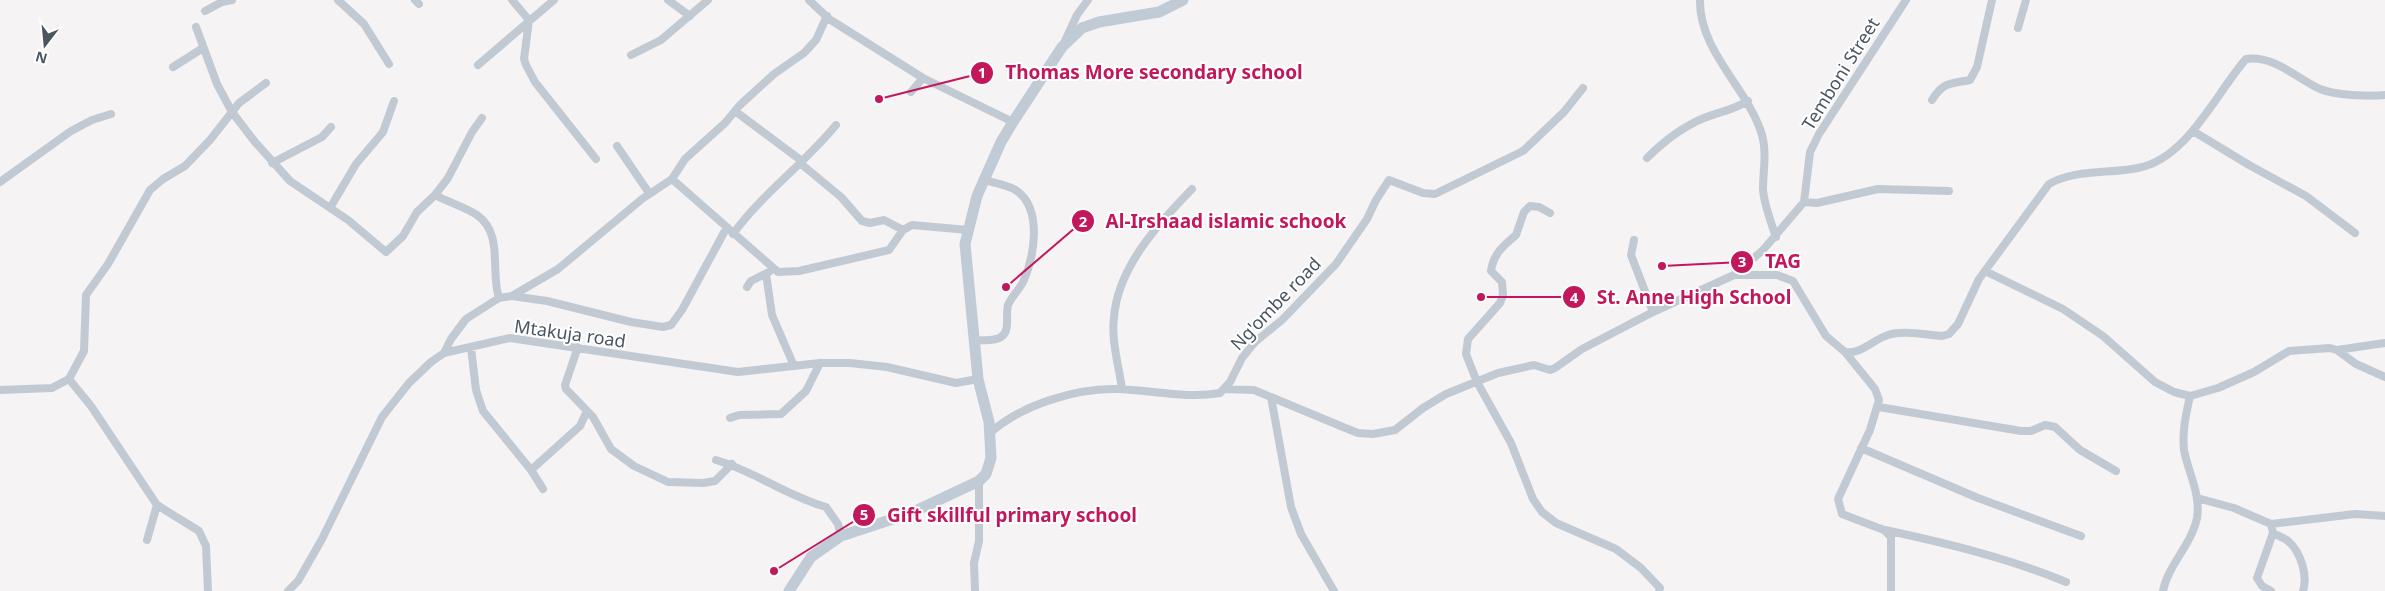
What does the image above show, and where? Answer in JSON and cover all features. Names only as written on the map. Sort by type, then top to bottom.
[{"type":"street","points":[[205,11],[222,1],[232,0]]},
{"type":"street","points":[[338,0],[364,24],[390,64]]},
{"type":"street","points":[[512,0],[529,20],[524,59],[526,66],[535,82],[596,159]]},
{"type":"street","points":[[478,65],[554,0]]},
{"type":"street","points":[[668,0],[690,16]]},
{"type":"street","points":[[631,55],[654,45],[708,0]]},
{"type":"street","points":[[809,0],[827,16],[923,78],[1013,122]]},
{"type":"street","points":[[789,591],[811,557],[841,536],[911,513],[979,481],[986,474],[991,458],[990,433],[978,379],[965,244],[968,230],[977,196],[1001,142],[1062,47],[1077,15],[1088,0]]},
{"type":"street","points":[[1062,47],[1082,28],[1099,22],[1159,12],[1183,0]]},
{"type":"street","points":[[1700,0],[1699,15],[1709,42],[1748,101],[1761,132],[1765,153],[1763,191],[1776,237]]},
{"type":"street","name":"Temboni Street","points":[[1804,202],[1810,152],[1819,134],[1906,0]]},
{"type":"street","points":[[1932,100],[1945,84],[1970,80],[1973,76],[1977,67],[1992,0]]},
{"type":"street","points":[[2018,28],[2026,0]]},
{"type":"street","points":[[512,296],[558,269],[649,193],[672,179],[685,159],[774,74],[804,53],[816,40],[820,27],[827,16]]},
{"type":"street","points":[[196,27],[217,84],[232,112],[272,163],[290,181],[330,208],[386,252],[403,236],[417,212],[435,195],[448,178],[472,132],[482,118]]},
{"type":"street","points":[[172,67],[203,48]]},
{"type":"street","points":[[1845,352],[1856,351],[1887,335],[1899,333],[1942,336],[1949,334],[1958,324],[1979,279],[2049,184],[2064,176],[2140,168],[2155,162],[2193,131],[2246,59],[2258,58],[2274,62],[2322,90],[2385,95]]},
{"type":"street","points":[[911,92],[923,78]]},
{"type":"street","points":[[0,390],[52,388],[69,378],[84,351],[86,295],[108,264],[150,190],[163,179],[185,166],[250,93],[266,83]]},
{"type":"street","name":"Ng'ombe road","points":[[1225,388],[1242,358],[1255,342],[1282,320],[1336,264],[1367,219],[1376,200],[1390,180],[1423,193],[1435,194],[1523,151],[1564,112],[1583,88]]},
{"type":"street","points":[[330,208],[356,164],[383,132],[394,101]]},
{"type":"street","points":[[1647,158],[1676,133],[1705,118],[1735,109],[1748,101]]},
{"type":"street","points":[[736,111],[801,162],[840,197],[862,221],[870,223],[884,220],[904,230]]},
{"type":"street","points":[[0,182],[71,131],[92,120],[111,114]]},
{"type":"street","points":[[733,234],[765,197],[836,126]]},
{"type":"street","points":[[272,163],[322,137],[331,127]]},
{"type":"street","points":[[2193,131],[2249,165],[2306,196],[2356,233]]},
{"type":"street","points":[[617,146],[649,193]]},
{"type":"street","points":[[672,179],[727,227],[769,271],[772,315],[794,366]]},
{"type":"street","points":[[974,341],[999,339],[1003,336],[1007,327],[1008,306],[1022,283],[1035,243],[1032,221],[1026,204],[1017,191],[984,180]]},
{"type":"street","points":[[1122,390],[1114,334],[1114,318],[1119,292],[1134,259],[1192,189]]},
{"type":"street","points":[[990,433],[1016,414],[1063,396],[1099,390],[1211,395],[1220,394],[1225,388],[1254,390],[1343,427],[1373,434],[1395,430],[1422,408],[1446,394],[1498,373],[1516,368],[1534,366],[1550,370],[1555,368],[1582,349],[1653,312],[1734,276],[1776,237],[1804,202],[1816,203],[1840,199],[1861,191],[1878,189],[1949,191]]},
{"type":"street","points":[[435,195],[477,215],[490,229],[494,245],[495,287],[499,298]]},
{"type":"street","points":[[1550,213],[1540,206],[1530,206],[1527,208],[1516,235],[1507,240],[1493,261],[1491,271],[1502,282],[1503,294],[1500,303],[1468,339],[1466,354],[1477,382],[1511,443],[1533,499],[1542,512],[1556,523],[1616,549],[1641,568],[1660,588],[1659,591]]},
{"type":"street","points":[[747,287],[751,281],[769,271],[793,272],[889,250],[904,230],[912,225],[968,230]]},
{"type":"street","points":[[444,353],[451,339],[466,320],[499,298],[512,296],[547,301],[631,322],[663,327],[671,325],[682,310],[727,227]]},
{"type":"street","points":[[1634,240],[1631,254],[1653,312]]},
{"type":"street","points":[[1985,271],[2063,309],[2103,336],[2155,382],[2174,392],[2190,396],[2227,384],[2254,372],[2289,350],[2330,348],[2337,350],[2356,364],[2385,377]]},
{"type":"street","points":[[1734,276],[1777,275],[1793,281],[1826,336],[1845,352],[1875,389],[1879,406],[1838,499],[1839,510],[1842,514],[1856,521],[1884,530],[1949,543],[2043,572],[2066,582]]},
{"type":"street","name":"Mtakuja road","points":[[288,591],[298,581],[322,539],[382,417],[409,383],[430,362],[444,353],[510,338],[738,372],[820,363],[886,367],[956,383],[978,379]]},
{"type":"street","points":[[2337,350],[2385,343]]},
{"type":"street","points":[[578,347],[565,385],[566,389],[596,422],[611,449],[634,466],[668,482],[703,483],[715,481],[732,464]]},
{"type":"street","points":[[471,348],[476,390],[483,411],[543,489]]},
{"type":"street","points":[[730,418],[739,415],[781,414],[806,391],[820,363]]},
{"type":"street","points":[[69,378],[96,413],[157,505],[199,531],[206,546],[208,591]]},
{"type":"street","points":[[2163,591],[2171,569],[2181,554],[2196,518],[2197,498],[2184,450],[2183,431],[2190,396]]},
{"type":"street","points":[[1272,397],[1290,506],[1301,534],[1334,591]]},
{"type":"street","points":[[1879,406],[2020,431],[2031,431],[2040,426],[2050,426],[2080,450],[2116,471]]},
{"type":"street","points":[[530,470],[580,426],[587,411]]},
{"type":"street","points":[[1861,448],[1978,498],[2081,536]]},
{"type":"street","points":[[716,460],[732,464],[806,501],[826,507],[838,524],[841,536]]},
{"type":"street","points":[[975,591],[974,562],[979,541],[979,481]]},
{"type":"street","points":[[2197,498],[2234,508],[2271,524],[2355,514],[2385,516]]},
{"type":"street","points":[[147,540],[157,505]]},
{"type":"street","points":[[2271,524],[2273,533],[2257,578],[2259,589],[2271,591]]},
{"type":"street","points":[[1884,530],[1892,542],[1891,591]]},
{"type":"street","points":[[2273,533],[2289,542],[2298,555],[2304,571],[2305,584],[2303,591]]},
{"type":"place","name":"Thomas More secondary school","points":[[879,99]]},
{"type":"place","name":"TAG","points":[[1662,266]]},
{"type":"place","name":"Al-Irshaad islamic schook","points":[[1006,287]]},
{"type":"place","name":"St. Anne High School","points":[[1481,297]]},
{"type":"place","name":"Gift skillful primary school","points":[[774,571]]}]
